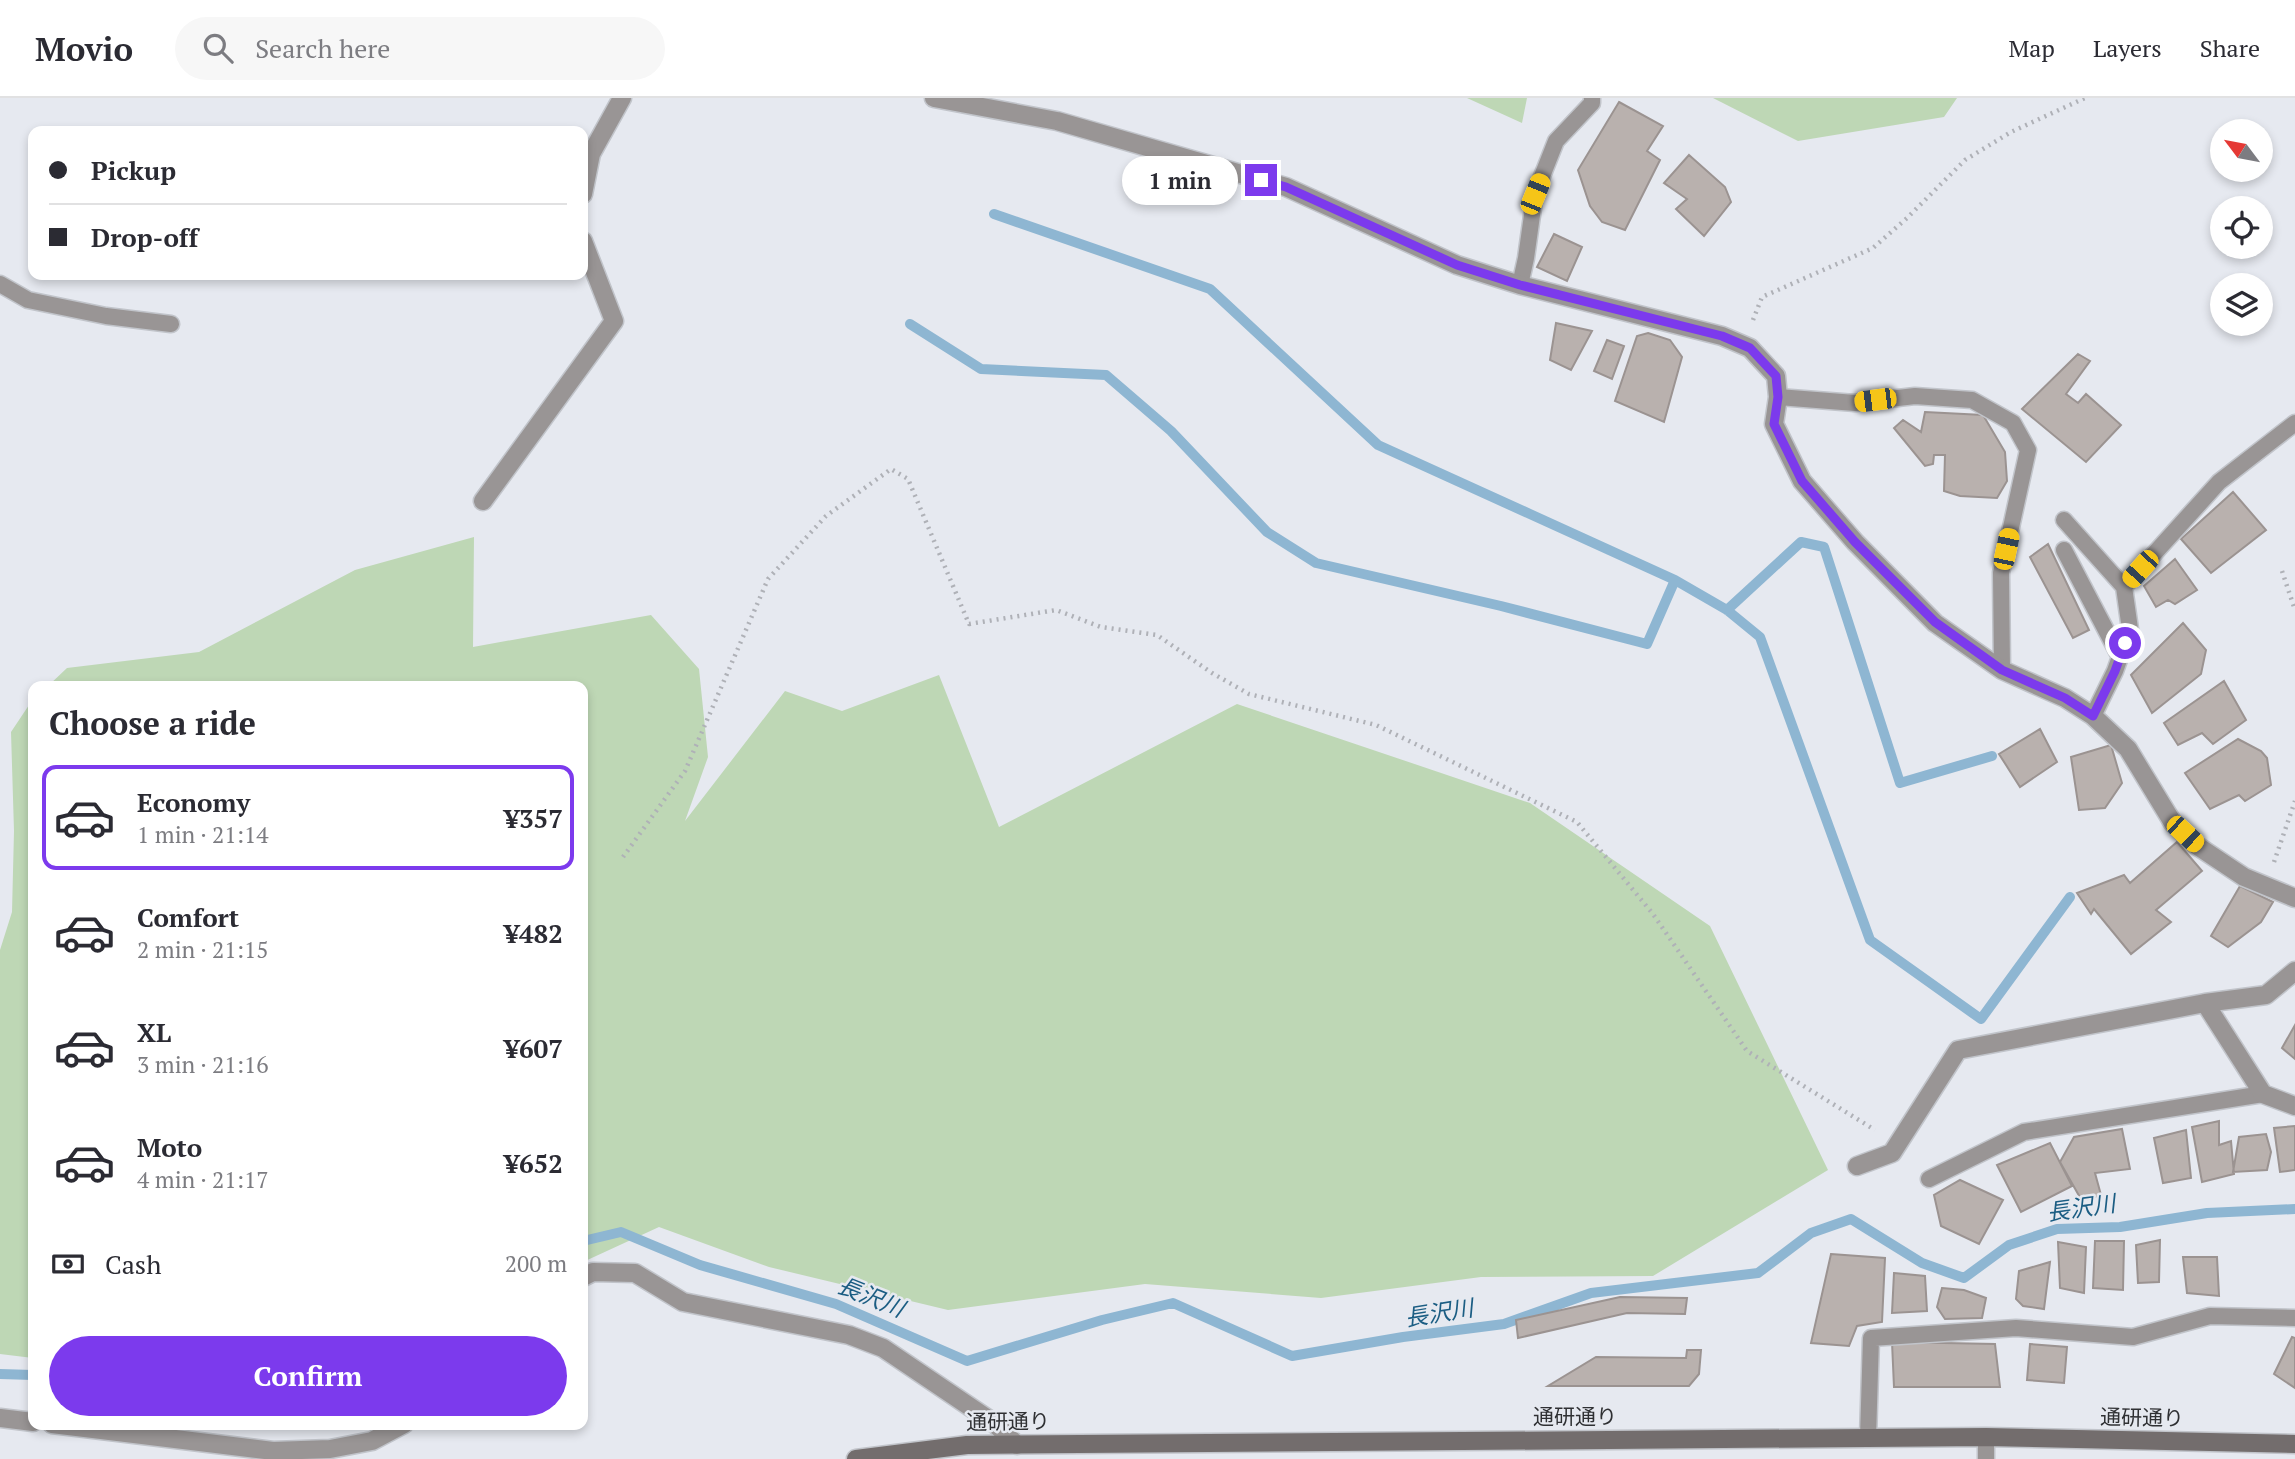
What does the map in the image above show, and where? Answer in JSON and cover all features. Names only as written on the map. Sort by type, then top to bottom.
[{"type":"street","points":[[588,172],[592,154],[622,98]]},
{"type":"street","points":[[934,98],[1057,121],[1286,187],[1457,265],[1520,285],[1722,336],[1750,348],[1776,376],[1778,397],[1774,424],[1802,481],[1855,542],[1935,622],[2002,670],[2065,698],[2093,716],[2128,749],[2173,823],[2196,845],[2244,877],[2295,898]]},
{"type":"street","points":[[483,501],[614,321],[588,254]]},
{"type":"street","points":[[1857,1166],[1892,1153],[1958,1050],[2205,1003],[2266,995],[2295,971]]},
{"type":"street","points":[[2205,1003],[2263,1094],[2295,1106]]},
{"type":"street","points":[[588,1275],[593,1272],[635,1273],[683,1302],[849,1335],[872,1343],[993,1423],[1017,1445]]},
{"type":"street","points":[[0,1418],[28,1421]]},
{"type":"street","points":[[101,1430],[273,1451],[330,1449],[372,1441],[393,1430]]},
{"type":"street","name":"通研通り","points":[[856,1459],[967,1445],[1986,1437],[2295,1444]]},
{"type":"lane","points":[[1520,285],[1535,194],[1556,141],[1592,103],[1592,98]]},
{"type":"lane","points":[[0,284],[28,300],[106,316],[171,324]]},
{"type":"lane","points":[[1778,397],[1855,403],[1915,396],[1972,400],[2014,423],[2028,450],[2001,573],[2002,670]]},
{"type":"lane","points":[[2124,587],[2219,482],[2295,423]]},
{"type":"lane","points":[[2064,520],[2124,587],[2130,629],[2093,716]]},
{"type":"lane","points":[[2064,550],[2120,657]]},
{"type":"lane","points":[[1929,1179],[2024,1132],[2263,1094]]},
{"type":"lane","points":[[1868,1438],[1871,1338],[2016,1328],[2133,1337],[2210,1316],[2295,1318]]},
{"type":"lane","points":[[1986,1437],[1986,1459]]},
{"type":"path","points":[[1750,348],[1750,327],[1762,297],[1873,248],[1908,218],[1965,160],[2011,132],[2085,98]]},
{"type":"path","points":[[623,857],[685,771],[768,579],[825,516],[891,469],[908,479],[969,624],[1056,610],[1101,627],[1157,635],[1212,673],[1249,694],[1376,725],[1577,821],[1654,914],[1747,1051],[1897,1143]]},
{"type":"path","points":[[2282,571],[2295,610]]},
{"type":"path","points":[[2266,886],[2295,801]]},
{"type":"green space","points":[[1467,98],[1527,98],[1522,123]]},
{"type":"green space","points":[[1713,98],[1957,98],[1944,117],[1798,141]]},
{"type":"green space","points":[[474,537],[473,647],[651,615],[699,669],[708,757],[685,821],[785,691],[842,711],[939,675],[999,827],[1237,704],[1530,803],[1710,926],[1828,1170],[1653,1276],[1481,1277],[1321,1298],[1145,1284],[948,1310],[769,1267],[659,1227],[588,1260],[588,681],[53,681],[67,668],[199,652],[355,570]]},
{"type":"green space","points":[[28,706],[28,1357],[0,1354],[0,950],[12,912],[14,831],[11,732]]},
{"type":"building","points":[[1619,102],[1663,126],[1647,151],[1660,160],[1625,230],[1602,222],[1590,206],[1578,170]]},
{"type":"building","points":[[1689,155],[1725,187],[1731,202],[1704,236],[1676,209],[1687,199],[1664,183]]},
{"type":"building","points":[[1554,234],[1582,247],[1567,281],[1537,267]]},
{"type":"building","points":[[1556,323],[1592,331],[1571,370],[1550,360]]},
{"type":"building","points":[[1648,333],[1670,340],[1682,357],[1664,422],[1615,401],[1637,336]]},
{"type":"building","points":[[1607,340],[1624,346],[1612,379],[1594,371]]},
{"type":"building","points":[[2078,354],[2090,361],[2066,394],[2078,403],[2086,394],[2121,425],[2086,462],[2022,409]]},
{"type":"building","points":[[1925,412],[1983,415],[2005,452],[2007,481],[1997,498],[1960,496],[1944,491],[1945,455],[1934,455],[1933,464],[1925,466],[1894,428],[1903,420],[1921,432]]},
{"type":"building","points":[[2233,492],[2266,530],[2211,573],[2181,539]]},
{"type":"building","points":[[2048,544],[2089,630],[2073,638],[2030,557]]},
{"type":"building","points":[[2175,559],[2197,590],[2175,604],[2168,600],[2156,607],[2144,586]]},
{"type":"building","points":[[2183,623],[2206,650],[2201,674],[2152,713],[2131,675]]},
{"type":"building","points":[[2224,681],[2246,720],[2213,744],[2202,733],[2178,745],[2164,723]]},
{"type":"building","points":[[2040,729],[2057,762],[2020,787],[1999,754]]},
{"type":"building","points":[[2238,739],[2261,751],[2267,758],[2271,785],[2245,801],[2239,795],[2210,809],[2185,773]]},
{"type":"building","points":[[2111,745],[2122,783],[2105,808],[2079,810],[2071,757]]},
{"type":"building","points":[[2177,842],[2202,871],[2156,910],[2171,922],[2131,954],[2094,909],[2091,914],[2077,893],[2124,875],[2130,883]]},
{"type":"building","points":[[2240,886],[2273,902],[2261,922],[2228,947],[2211,936]]},
{"type":"building","points":[[2295,1025],[2295,1059],[2282,1048]]},
{"type":"building","points":[[2219,1121],[2219,1145],[2231,1141],[2234,1174],[2202,1182],[2192,1127]]},
{"type":"building","points":[[2295,1126],[2295,1170],[2280,1172],[2274,1128]]},
{"type":"building","points":[[2122,1129],[2130,1169],[2095,1173],[2101,1195],[2082,1201],[2060,1162],[2074,1137]]},
{"type":"building","points":[[2186,1130],[2191,1178],[2163,1183],[2154,1138]]},
{"type":"building","points":[[2266,1134],[2271,1152],[2267,1170],[2233,1172],[2239,1137]]},
{"type":"building","points":[[2050,1143],[2072,1186],[2021,1212],[1997,1165]]},
{"type":"building","points":[[1960,1180],[2003,1200],[1979,1244],[1941,1226],[1934,1195]]},
{"type":"building","points":[[2160,1240],[2159,1282],[2138,1283],[2136,1245]]},
{"type":"building","points":[[2095,1241],[2124,1241],[2123,1290],[2093,1288]]},
{"type":"building","points":[[2058,1242],[2086,1247],[2084,1293],[2060,1288]]},
{"type":"building","points":[[1831,1254],[1885,1258],[1882,1322],[1857,1326],[1849,1346],[1811,1343]]},
{"type":"building","points":[[2183,1257],[2217,1257],[2219,1296],[2187,1293]]},
{"type":"building","points":[[2050,1262],[2044,1309],[2023,1306],[2016,1299],[2019,1271]]},
{"type":"building","points":[[1894,1273],[1925,1276],[1927,1311],[1892,1313]]},
{"type":"building","points":[[1942,1288],[1964,1290],[1986,1298],[1982,1318],[1945,1319],[1937,1307]]},
{"type":"building","points":[[1620,1297],[1687,1298],[1685,1314],[1627,1313],[1518,1338],[1516,1320]]},
{"type":"building","points":[[2292,1337],[2295,1338],[2295,1388],[2274,1374]]},
{"type":"building","points":[[1892,1342],[1995,1344],[2000,1387],[1894,1387]]},
{"type":"building","points":[[2030,1344],[2067,1347],[2064,1383],[2027,1380]]},
{"type":"building","points":[[1687,1350],[1701,1350],[1699,1374],[1689,1386],[1548,1386],[1596,1357],[1686,1358]]},
{"type":"waterway","points":[[994,214],[1210,289],[1378,445],[1675,580],[1727,610],[1760,637],[1870,940],[1981,1019],[2070,897]]},
{"type":"waterway","points":[[910,324],[981,369],[1106,375],[1171,431],[1267,532],[1316,563],[1501,606],[1647,644],[1675,580]]},
{"type":"waterway","points":[[1727,610],[1801,542],[1824,547],[1900,783],[1992,756]]},
{"type":"waterway","name":"長沢川","points":[[588,1240],[621,1232],[700,1265],[836,1304],[967,1361],[1102,1320],[1173,1303],[1292,1356],[1403,1337],[1504,1324],[1591,1293],[1758,1273],[1811,1233],[1851,1219],[1922,1263],[1964,1278],[2009,1245],[2057,1229],[2120,1227],[2207,1213],[2295,1209]]},
{"type":"waterway","name":"長沢川","points":[[0,1374],[28,1375]]},
{"type":"route","points":[[1261,180],[1286,187],[1457,265],[1520,285],[1722,336],[1750,348],[1776,376],[1778,397],[1774,424],[1802,481],[1855,542],[1935,622],[2002,670],[2065,698],[2093,716],[2125,643]]}]
